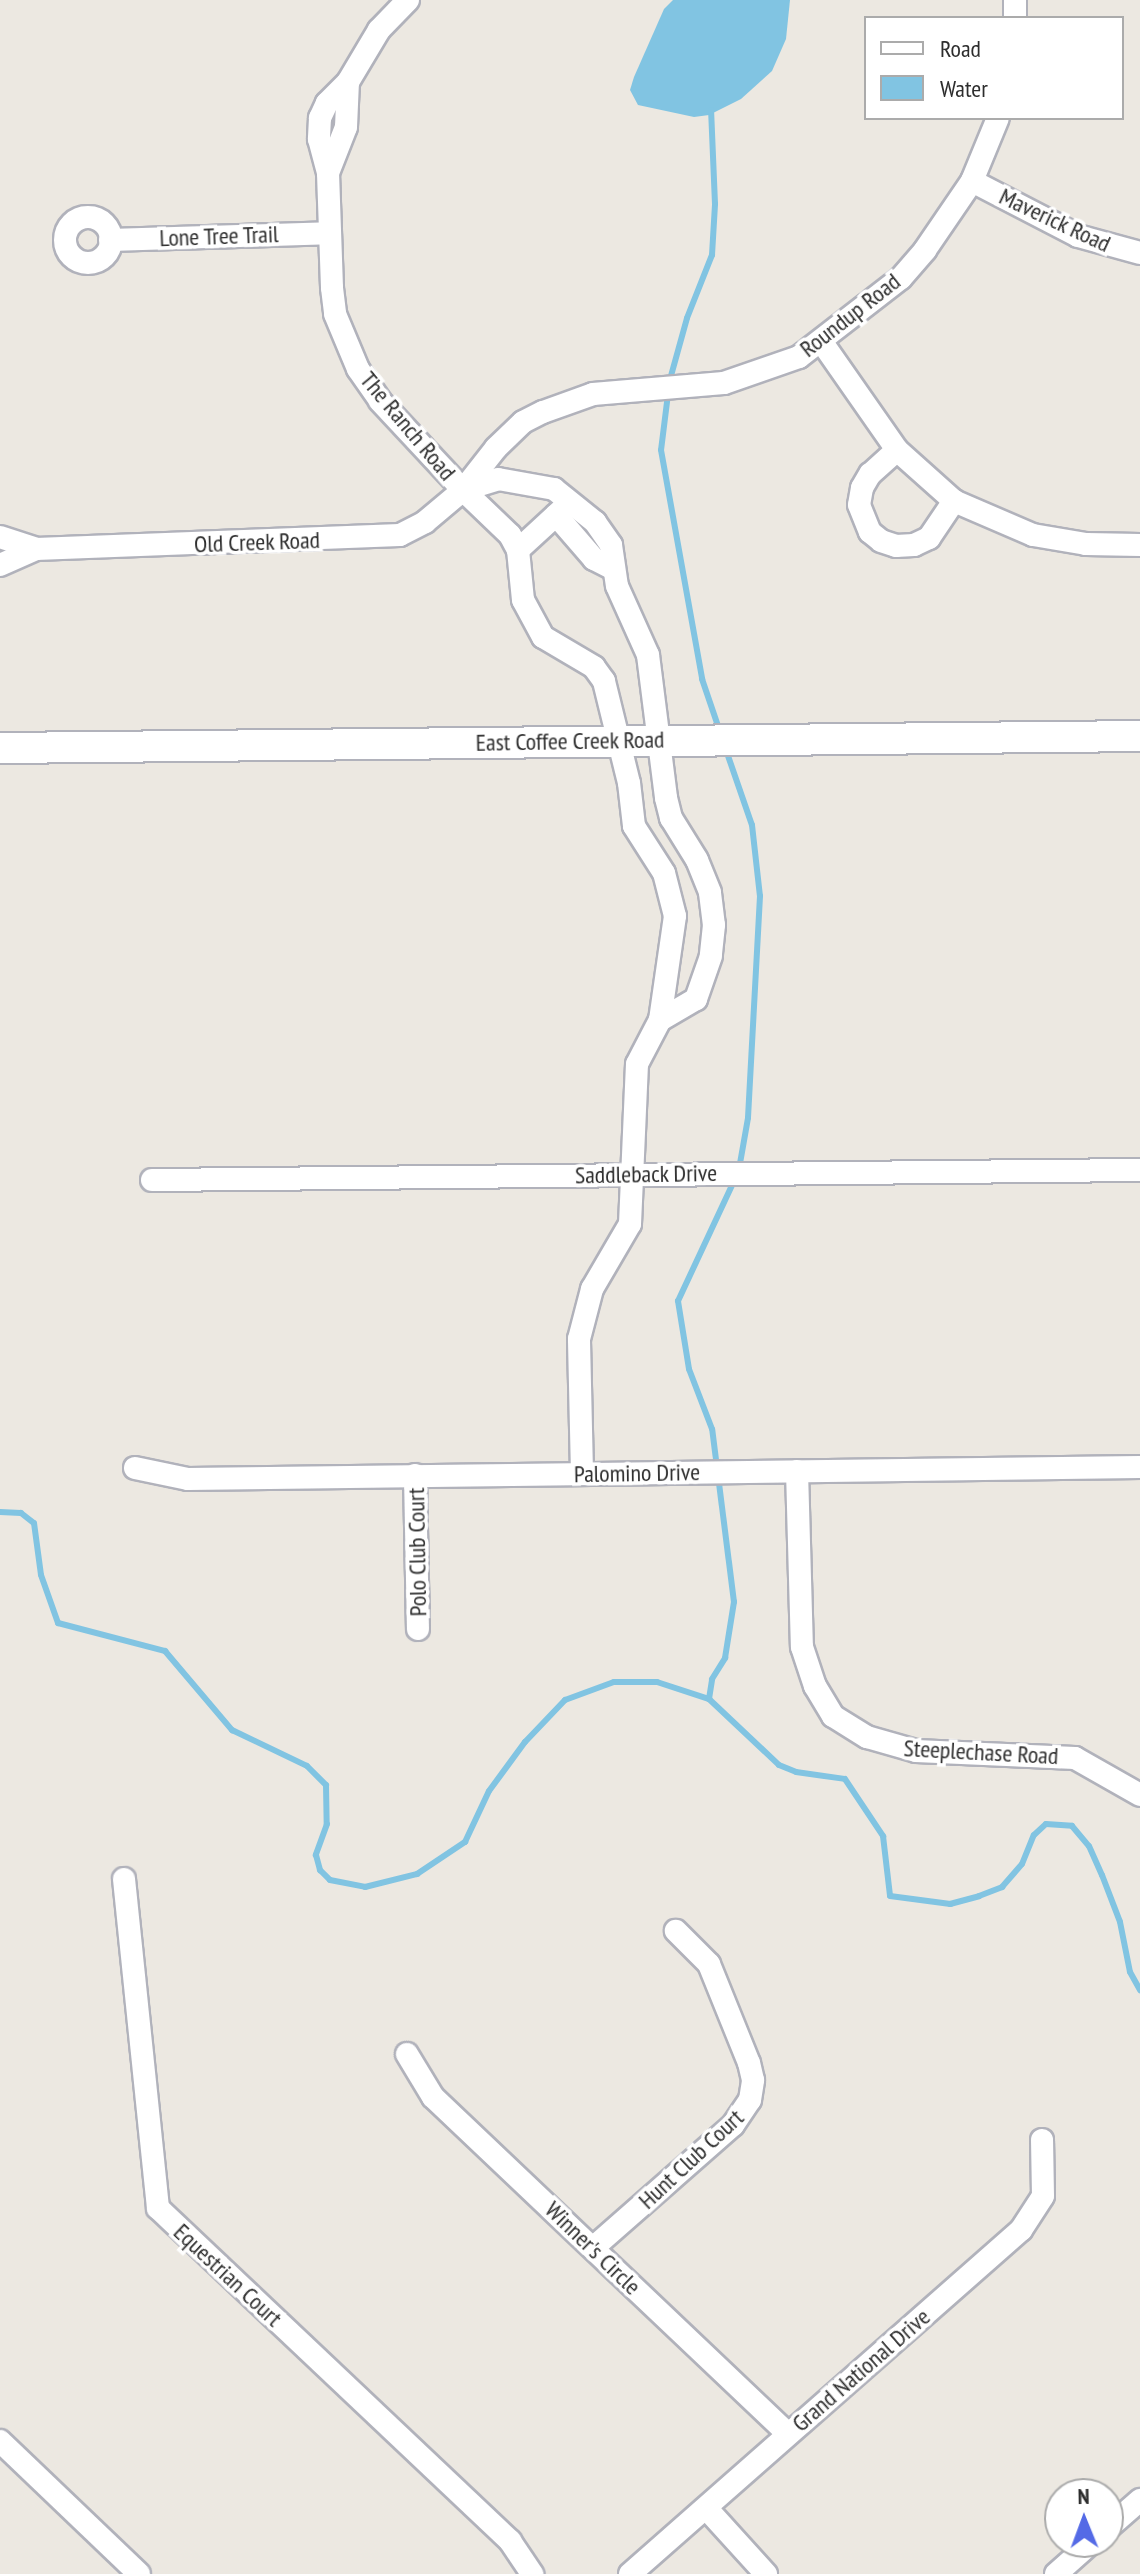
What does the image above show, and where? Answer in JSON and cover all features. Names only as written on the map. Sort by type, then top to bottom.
[{"type":"street","name":"The Ranch Road","points":[[408,0],[379,30],[348,82],[327,103],[320,118],[319,139],[328,173],[328,233],[335,314],[358,369],[380,401],[510,535],[518,550]]},
{"type":"street","name":"Roundup Road","points":[[463,490],[496,448],[523,422],[565,402],[621,390],[693,388],[724,383],[781,365],[821,341],[901,278],[951,217],[972,181],[997,120]]},
{"type":"street","name":"Maverick Road","points":[[972,181],[1078,236],[1140,253]]},
{"type":"street","name":"Lone Tree Trail","points":[[110,240],[328,233]]},
{"type":"street","points":[[821,341],[897,450],[954,501],[1033,535],[1086,544],[1140,545]]},
{"type":"street","points":[[897,450],[870,474],[862,488],[859,505],[870,532],[881,541],[896,546],[914,545],[929,538],[954,501]]},
{"type":"street","name":"The Ranch Road","points":[[463,490],[498,479],[554,489],[564,508],[595,522],[611,545],[626,612],[648,655],[657,741],[671,818],[697,860],[710,893],[714,925],[711,956],[696,999],[660,1020]]},
{"type":"street","name":"Old Creek Road","points":[[0,537],[36,549],[400,535],[425,522],[463,490]]},
{"type":"street","points":[[564,508],[518,550],[523,600],[543,637],[556,648],[594,667],[604,681],[616,741],[629,783],[634,826],[664,873],[675,916],[673,948],[660,1020],[637,1064],[630,1224],[592,1289],[579,1339],[582,1473]]},
{"type":"street","name":"Old Creek Road","points":[[0,565],[36,549]]},
{"type":"street","name":"East Coffee Creek Road","points":[[0,748],[1140,736]]},
{"type":"street","name":"Saddleback Drive","points":[[152,1180],[1140,1170]]},
{"type":"street","name":"Palomino Drive","points":[[135,1468],[188,1479],[1140,1467]]},
{"type":"street","name":"Steeplechase Road","points":[[797,1471],[802,1647],[815,1686],[833,1716],[867,1737],[916,1751],[1075,1758],[1140,1795]]},
{"type":"street","name":"Polo Club Court","points":[[415,1475],[418,1629]]},
{"type":"street","name":"Equestrian Court","points":[[124,1879],[158,2208],[510,2541],[532,2574]]},
{"type":"street","name":"Hunt Club Court","points":[[594,2247],[733,2125],[750,2100],[753,2080],[749,2063],[709,1964],[676,1931]]},
{"type":"street","name":"Winner's Circle","points":[[407,2054],[433,2097],[788,2434]]},
{"type":"street","name":"Grand National Drive","points":[[630,2574],[1021,2230],[1043,2196],[1042,2140]]},
{"type":"street","points":[[0,2441],[139,2574]]},
{"type":"street","points":[[1124,2514],[1140,2500]]},
{"type":"street","points":[[707,2509],[766,2574]]},
{"type":"street","points":[[1056,2574],[1074,2558]]},
{"type":"water","points":[[673,0],[790,0],[786,39],[772,71],[741,99],[709,115],[694,117],[638,105],[630,90],[634,77],[664,9]]},
{"type":"waterway","points":[[669,383],[687,318],[712,255],[715,204],[711,110]]},
{"type":"waterway","points":[[668,394],[661,450],[702,679],[720,732]]},
{"type":"waterway","points":[[726,750],[752,825],[760,896],[748,1118],[739,1169]]},
{"type":"waterway","points":[[709,1699],[712,1679],[725,1658],[734,1602],[712,1429],[689,1369],[678,1301],[735,1179]]},
{"type":"waterway","points":[[0,1512],[21,1513],[34,1523],[41,1575],[58,1623],[165,1651],[232,1730],[307,1766],[326,1785],[327,1824],[316,1855],[320,1870],[330,1880],[365,1887],[417,1874],[465,1842],[489,1791],[525,1742],[565,1700],[614,1682],[657,1682],[709,1699],[779,1765],[796,1772],[845,1779],[883,1836],[890,1896],[950,1904],[979,1896],[1002,1887],[1022,1864],[1034,1835],[1046,1824],[1072,1826],[1089,1846],[1102,1875],[1120,1922],[1130,1972],[1140,1990]]}]
